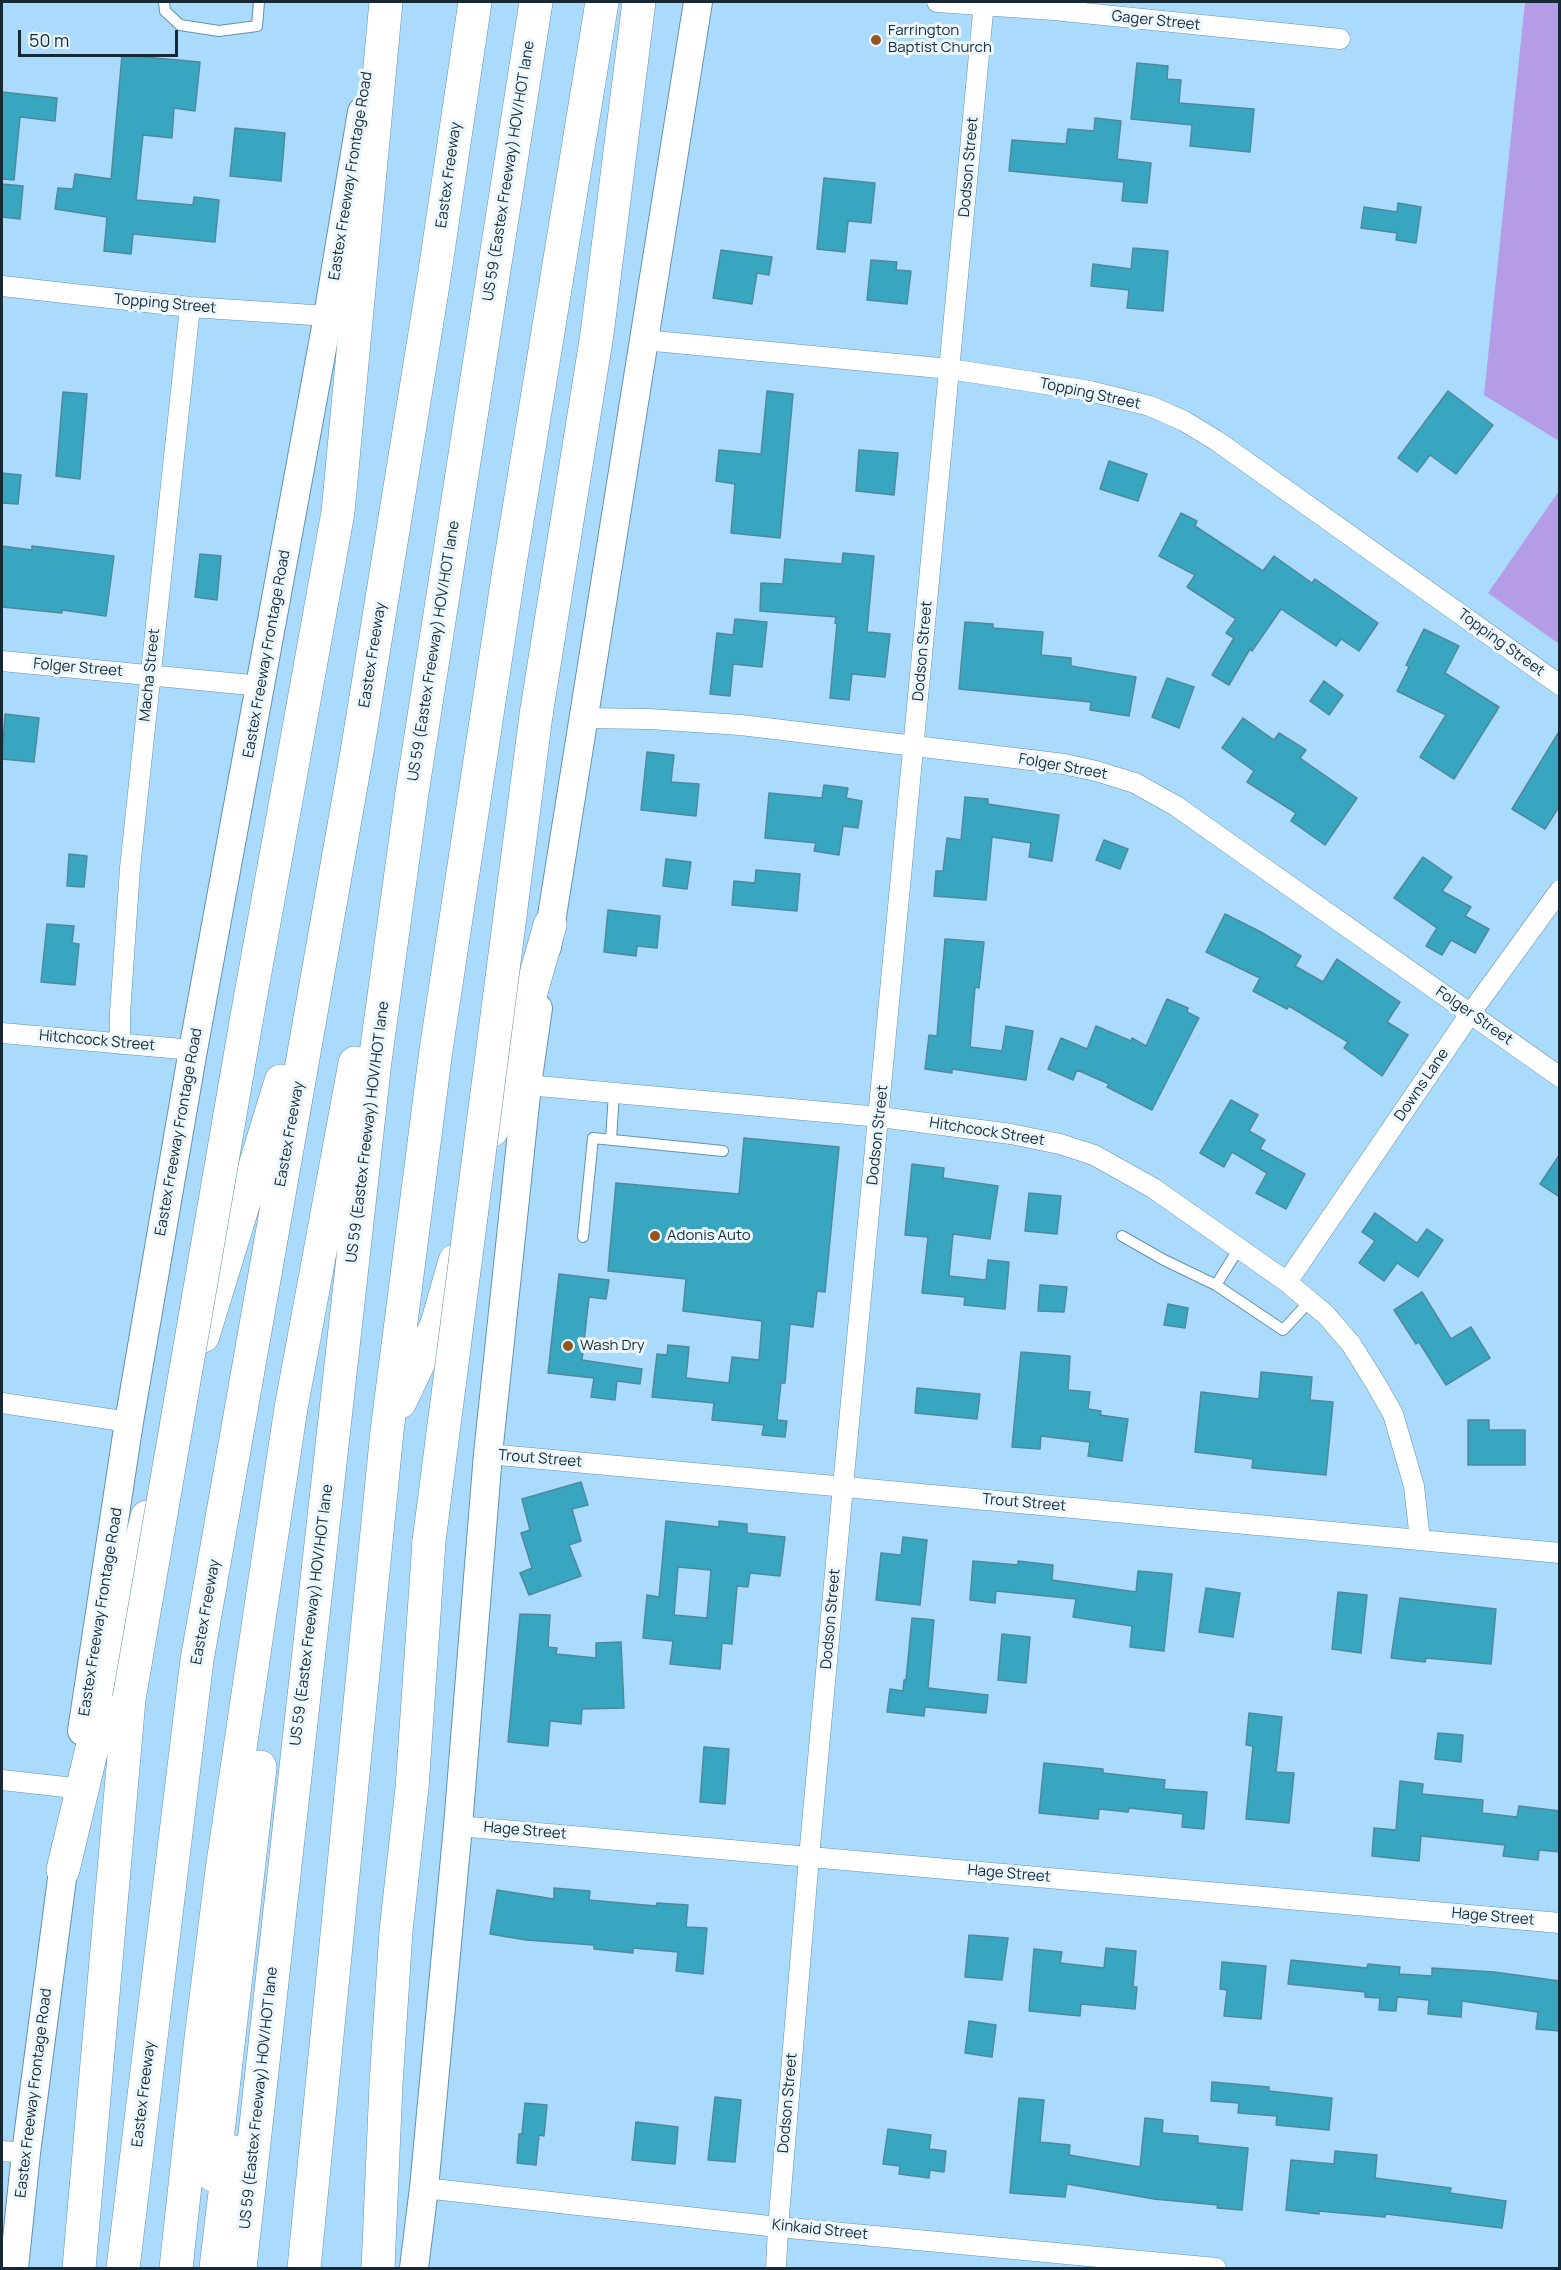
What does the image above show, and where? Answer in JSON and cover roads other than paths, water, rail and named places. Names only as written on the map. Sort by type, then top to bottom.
[{"type":"highway","points":[[79,2268],[129,1700],[246,1022],[338,512],[386,2]]},
{"type":"highway","name":"Eastex Freeway","points":[[123,2268],[197,1660],[358,746],[434,278],[475,2]]},
{"type":"highway","name":"US 59 (Eastex Freeway) HOV/HOT lane","points":[[240,2268],[375,1061],[412,794],[536,2]]},
{"type":"highway","points":[[304,2268],[387,1431],[438,1038],[510,559],[602,2]]},
{"type":"highway","points":[[378,2268],[396,1931],[412,1788],[429,1541],[536,715],[597,334],[639,2]]},
{"type":"highway","points":[[176,2268],[222,1870],[291,1408],[363,1019],[412,794]]},
{"type":"highway","points":[[387,1431],[437,1324],[550,925]]},
{"type":"highway","points":[[63,1870],[144,1528],[323,944]]},
{"type":"highway","points":[[202,2268],[332,1341],[375,1061]]},
{"type":"highway","points":[[216,2268],[266,1713],[315,1363],[344,1123]]},
{"type":"main road","name":"Eastex Freeway Frontage Road","points":[[14,2268],[14,2152],[63,1870],[129,1422],[193,1050],[328,316],[380,2]]},
{"type":"main road","points":[[414,2268],[424,2188],[458,1826],[488,1454],[527,1084],[550,925],[698,2]]},
{"type":"street","name":"Gager Street","points":[[937,2],[1054,10],[1340,39]]},
{"type":"street","name":"Dodson Street","points":[[776,2268],[809,1857],[843,1486],[880,1118],[984,4]]},
{"type":"street","name":"Topping Street","points":[[2,286],[190,307],[328,316]]},
{"type":"street","name":"Macha Street","points":[[120,1044],[130,868],[190,307]]},
{"type":"street","name":"Topping Street","points":[[644,340],[950,369],[1101,393],[1150,406],[1184,421],[1227,447],[1560,686]]},
{"type":"street","name":"Folger Street","points":[[2,661],[261,686]]},
{"type":"street","name":"Folger Street","points":[[583,718],[649,719],[741,725],[1064,764],[1135,783],[1176,806],[1560,1077]]},
{"type":"street","name":"Downs Lane","points":[[1287,1282],[1470,1014],[1560,890]]},
{"type":"street","name":"Hitchcock Street","points":[[2,1033],[193,1050]]},
{"type":"street","name":"Hitchcock Street","points":[[527,1084],[880,1118],[1011,1134],[1060,1144],[1094,1155],[1153,1188],[1287,1282],[1326,1315],[1351,1344],[1393,1414],[1414,1486],[1420,1540]]},
{"type":"street","points":[[2,1403],[129,1422]]},
{"type":"street","name":"Trout Street","points":[[488,1454],[1560,1553]]},
{"type":"street","points":[[2,1780],[74,1788]]},
{"type":"street","name":"Hage Street","points":[[458,1826],[1560,1923]]},
{"type":"street","name":"Kinkaid Street","points":[[424,2188],[778,2227],[1216,2268]]},
{"type":"lane","points":[[164,2],[165,11],[180,25],[219,31],[257,26],[259,2]]},
{"type":"lane","points":[[611,1140],[614,1094]]},
{"type":"lane","points":[[584,1237],[593,1138],[723,1151]]},
{"type":"lane","points":[[1122,1236],[1216,1285],[1282,1330],[1310,1301]]},
{"type":"lane","points":[[1216,1285],[1239,1248]]},
{"type":"place","name":"Farrington Baptist Church","points":[[876,40]]},
{"type":"place","name":"Adonis Auto","points":[[655,1236]]},
{"type":"place","name":"Wash Dry","points":[[568,1346]]}]
